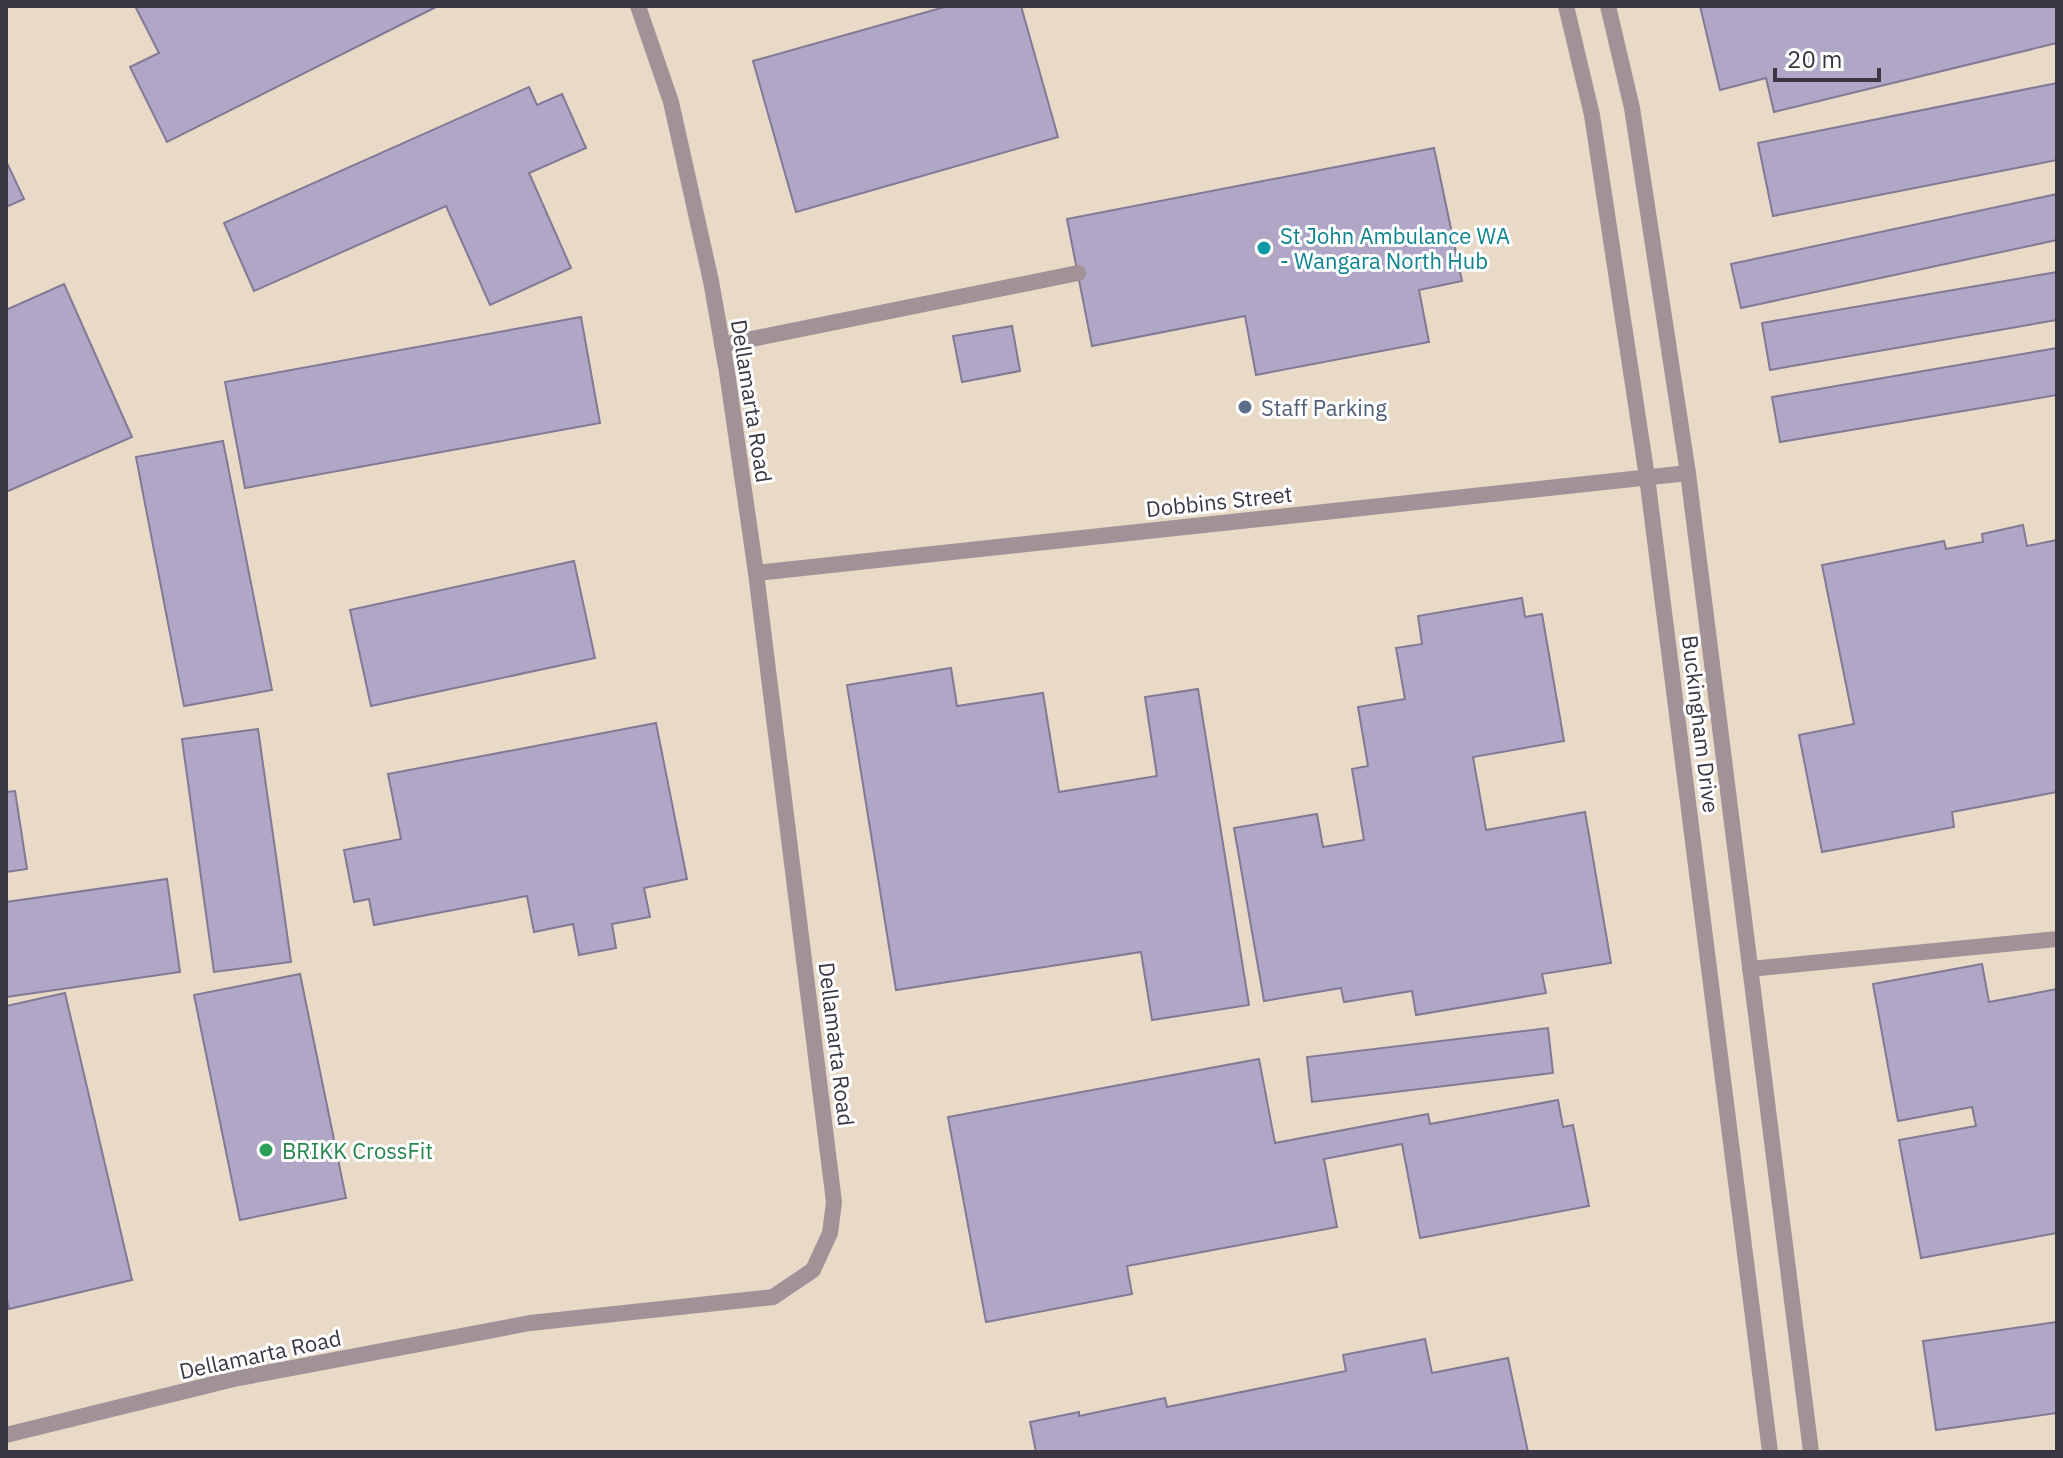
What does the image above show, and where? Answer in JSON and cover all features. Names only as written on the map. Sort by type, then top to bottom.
[{"type":"street","name":"Dellamarta Road","points":[[6,1435],[234,1379],[530,1323],[773,1297],[813,1270],[830,1233],[834,1202],[756,573],[722,345],[671,102],[638,6]]},
{"type":"street","name":"Buckingham Drive","points":[[1566,6],[1592,115],[1647,477],[1770,1452]]},
{"type":"street","name":"Buckingham Drive","points":[[1608,6],[1632,108],[1688,473],[1811,1452]]},
{"type":"street","points":[[722,345],[1078,273]]},
{"type":"street","name":"Dobbins Street","points":[[756,573],[1688,473]]},
{"type":"street","points":[[1750,969],[2057,939]]},
{"type":"shaded area","points":[[6,6],[2057,6],[2057,1452],[6,1452]]},
{"type":"building","points":[[135,6],[438,6],[167,142],[130,67],[159,53]]},
{"type":"building","points":[[948,6],[1021,6],[1058,137],[796,212],[753,61]]},
{"type":"building","points":[[1700,6],[2057,6],[2057,43],[1774,112],[1766,78],[1720,90]]},
{"type":"building","points":[[2057,83],[2057,160],[1773,216],[1758,143]]},
{"type":"building","points":[[529,87],[537,105],[562,94],[586,148],[529,173],[571,268],[490,305],[446,206],[254,291],[224,223]]},
{"type":"building","name":"St John Ambulance WA - Wangara North Hub","points":[[1434,148],[1462,281],[1419,290],[1429,342],[1256,375],[1245,316],[1092,346],[1067,219]]},
{"type":"building","points":[[6,161],[24,199],[6,207]]},
{"type":"building","points":[[2057,194],[2057,240],[1741,308],[1731,264]]},
{"type":"building","points":[[2057,272],[2057,320],[1770,370],[1762,323]]},
{"type":"building","points":[[64,284],[132,437],[6,492],[6,310]]},
{"type":"building","points":[[581,317],[600,423],[245,488],[225,382]]},
{"type":"building","points":[[1012,326],[1020,371],[962,382],[953,336]]},
{"type":"building","points":[[2057,348],[2057,395],[1780,442],[1772,397]]},
{"type":"building","points":[[223,441],[272,690],[184,706],[136,457]]},
{"type":"building","points":[[2023,525],[2027,546],[2057,540],[2057,792],[1952,812],[1954,827],[1822,852],[1799,735],[1854,724],[1822,565],[1944,541],[1946,549],[1983,542],[1982,534]]},
{"type":"building","points":[[574,561],[595,658],[371,706],[350,610]]},
{"type":"building","points":[[1522,598],[1525,617],[1542,614],[1564,741],[1473,757],[1486,830],[1585,812],[1611,963],[1542,974],[1546,993],[1416,1015],[1412,991],[1344,1002],[1341,988],[1264,1001],[1234,828],[1317,814],[1323,847],[1364,840],[1352,769],[1368,766],[1358,707],[1405,699],[1396,648],[1422,644],[1418,616]]},
{"type":"building","points":[[951,668],[957,706],[1043,693],[1059,792],[1157,776],[1145,697],[1198,689],[1249,1005],[1152,1020],[1141,952],[896,990],[847,685]]},
{"type":"building","points":[[656,723],[687,879],[644,888],[650,917],[612,924],[616,948],[579,955],[573,924],[534,932],[527,896],[374,925],[369,899],[354,902],[344,850],[401,839],[388,774]]},
{"type":"building","points":[[258,729],[291,962],[214,972],[182,739]]},
{"type":"building","points":[[15,791],[27,869],[6,872],[6,792]]},
{"type":"building","points":[[167,879],[180,972],[6,997],[6,902]]},
{"type":"building","points":[[1982,964],[1989,1002],[2057,989],[2057,1233],[1921,1258],[1899,1140],[1976,1126],[1972,1107],[1898,1121],[1873,984]]},
{"type":"building","points":[[300,974],[346,1198],[240,1220],[194,995]]},
{"type":"building","points":[[65,993],[132,1280],[9,1309],[6,1295],[6,1006]]},
{"type":"building","points":[[1548,1028],[1553,1073],[1312,1102],[1307,1057]]},
{"type":"building","points":[[1259,1059],[1275,1143],[1428,1114],[1430,1124],[1558,1100],[1563,1127],[1573,1125],[1589,1206],[1420,1238],[1402,1144],[1324,1159],[1337,1227],[1127,1266],[1132,1294],[986,1322],[948,1117]]},
{"type":"building","points":[[2057,1322],[2057,1413],[1936,1430],[1923,1341]]},
{"type":"building","points":[[1425,1339],[1432,1373],[1508,1358],[1528,1452],[1036,1452],[1030,1422],[1079,1412],[1079,1416],[1165,1398],[1167,1407],[1346,1371],[1343,1355]]},
{"type":"place","name":"St John Ambulance WA - Wangara North Hub","points":[[1264,248]]},
{"type":"place","name":"Staff Parking","points":[[1245,407]]},
{"type":"place","name":"BRIKK CrossFit","points":[[266,1150]]}]
